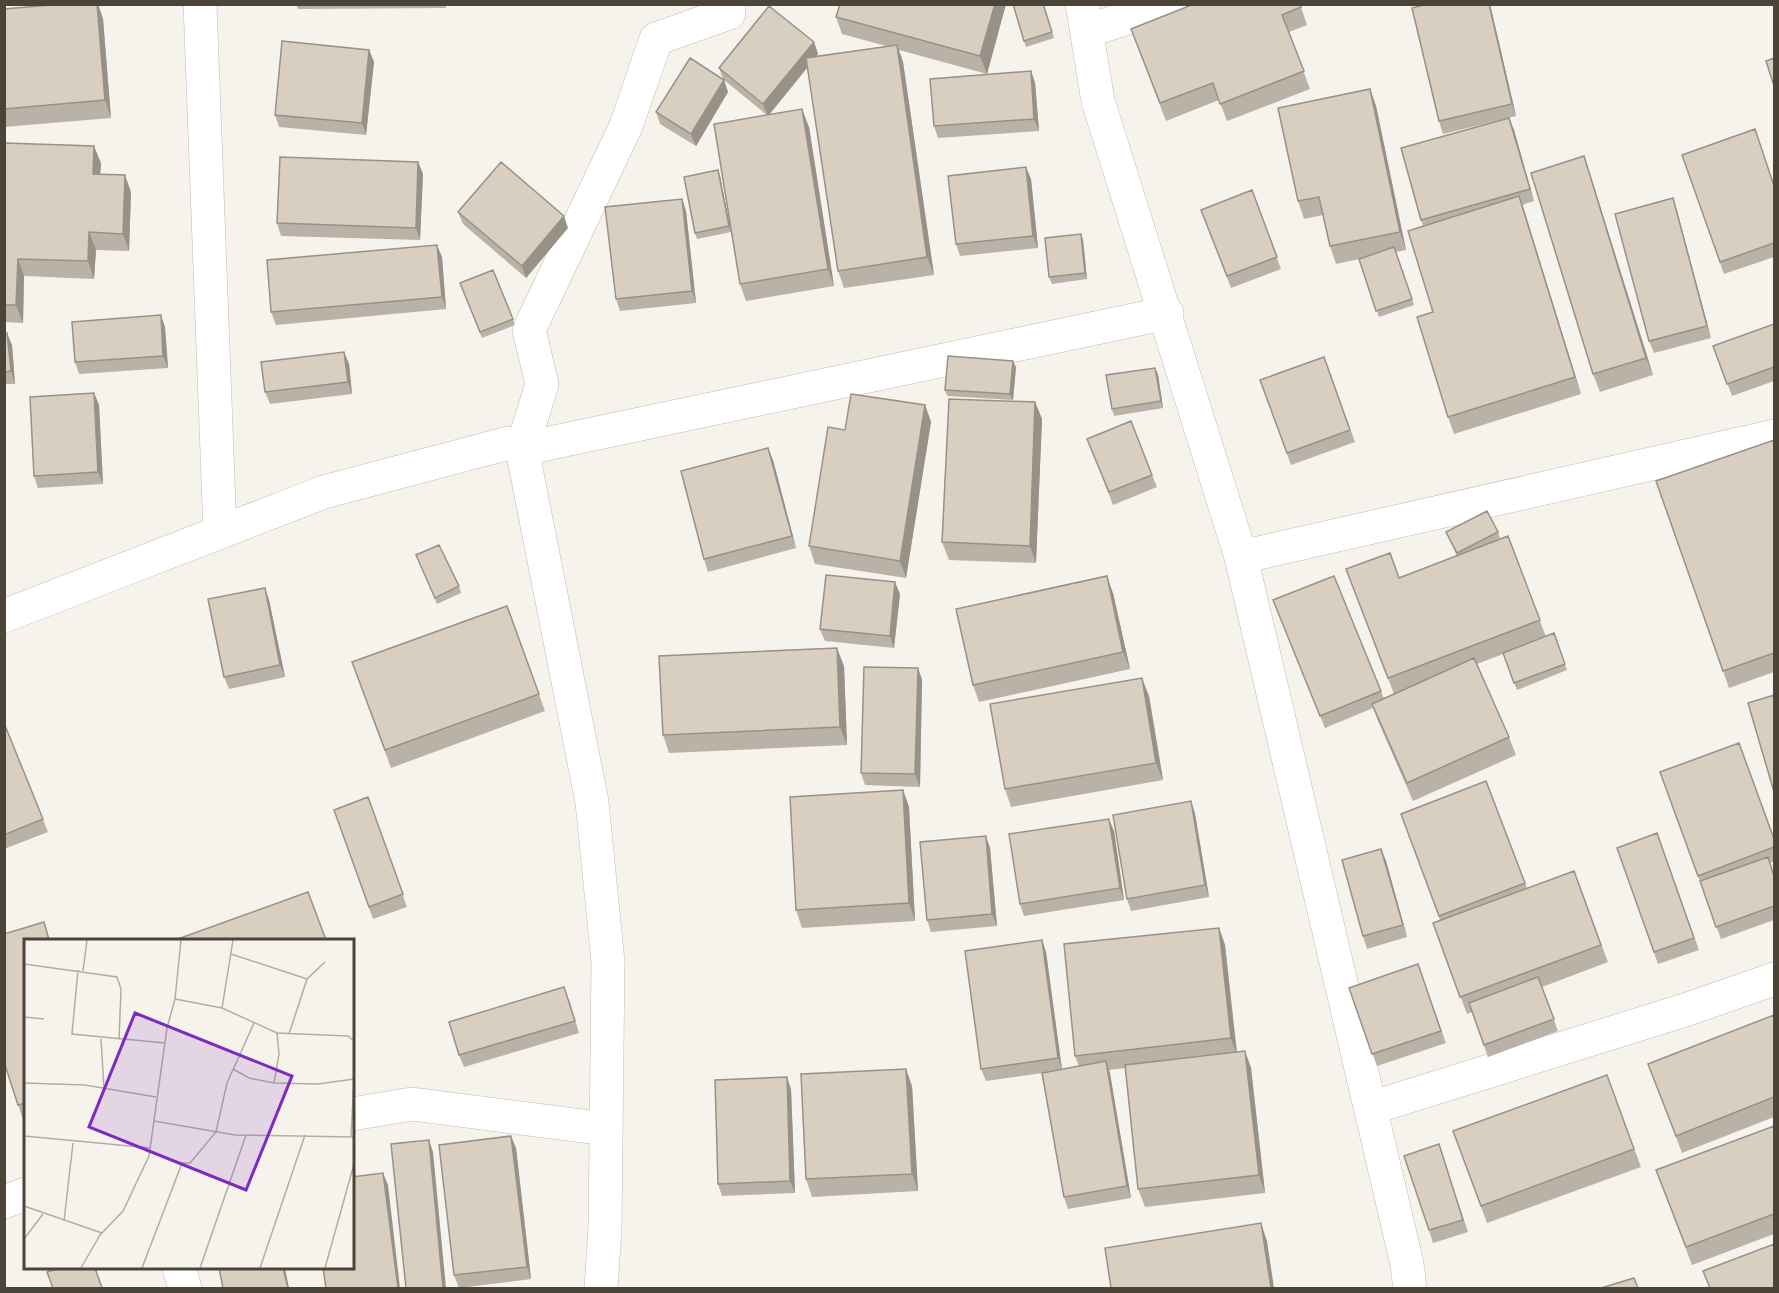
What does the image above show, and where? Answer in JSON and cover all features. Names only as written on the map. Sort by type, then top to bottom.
[{"type":"street","points":[[200,4],[220,532]]},
{"type":"street","points":[[601,1288],[608,962],[592,802],[522,449],[542,384],[528,330],[626,126],[656,39],[729,13],[728,4]]},
{"type":"street","points":[[1171,4],[1085,18],[1098,101],[1167,313],[1241,557],[1371,1108],[1407,1264],[1410,1288]]},
{"type":"street","points":[[4,616],[336,489],[509,442],[522,449],[1167,313]]},
{"type":"street","points":[[1241,557],[1774,436]]},
{"type":"street","points":[[1371,1108],[1685,1010],[1774,979]]},
{"type":"street","points":[[354,1114],[412,1104],[606,1129]]},
{"type":"street","points":[[4,1202],[24,1195]]},
{"type":"street","points":[[179,1269],[185,1288]]},
{"type":"building","points":[[63,4],[97,4],[105,100],[4,109],[4,9]]},
{"type":"building","points":[[840,4],[995,4],[980,56],[836,17]]},
{"type":"building","points":[[1013,4],[1043,4],[1052,32],[1024,41]]},
{"type":"building","points":[[1194,4],[1300,4],[1301,7],[1282,15],[1304,71],[1220,104],[1213,83],[1160,103],[1131,29]]},
{"type":"building","points":[[1427,4],[1489,4],[1512,104],[1439,121],[1412,8]]},
{"type":"building","points":[[769,6],[814,42],[763,104],[719,68]]},
{"type":"building","points":[[282,41],[369,50],[362,123],[275,115]]},
{"type":"building","points":[[897,45],[927,257],[838,271],[806,58]]},
{"type":"building","points":[[690,58],[724,80],[691,134],[656,112]]},
{"type":"building","points":[[1774,58],[1774,86],[1766,61]]},
{"type":"building","points":[[1031,71],[1034,119],[934,126],[930,79]]},
{"type":"building","points":[[1370,89],[1400,232],[1330,246],[1319,197],[1298,201],[1278,108]]},
{"type":"building","points":[[802,109],[828,269],[740,284],[714,124]]},
{"type":"building","points":[[1509,118],[1530,189],[1421,220],[1401,148]]},
{"type":"building","points":[[1755,129],[1774,186],[1774,243],[1720,262],[1682,155]]},
{"type":"building","points":[[4,143],[94,146],[93,174],[125,175],[123,234],[89,232],[88,261],[18,259],[16,305],[4,305]]},
{"type":"building","points":[[1584,156],[1646,358],[1593,374],[1531,173]]},
{"type":"building","points":[[280,157],[418,162],[416,228],[277,223]]},
{"type":"building","points":[[501,162],[564,216],[522,266],[458,212]]},
{"type":"building","points":[[1026,167],[1033,236],[956,244],[948,176]]},
{"type":"building","points":[[718,170],[729,226],[695,233],[684,177]]},
{"type":"building","points":[[1252,190],[1277,257],[1227,276],[1201,210]]},
{"type":"building","points":[[1519,196],[1575,377],[1448,417],[1417,317],[1433,312],[1408,231]]},
{"type":"building","points":[[1673,198],[1707,326],[1649,341],[1615,214]]},
{"type":"building","points":[[682,199],[692,291],[616,299],[605,207]]},
{"type":"building","points":[[1081,234],[1085,273],[1049,277],[1045,238]]},
{"type":"building","points":[[437,245],[442,297],[271,312],[267,260]]},
{"type":"building","points":[[1394,247],[1412,299],[1376,311],[1359,259]]},
{"type":"building","points":[[493,270],[513,319],[480,332],[460,283]]},
{"type":"building","points":[[161,315],[163,356],[75,362],[72,322]]},
{"type":"building","points":[[1774,324],[1774,367],[1727,384],[1713,346]]},
{"type":"building","points":[[4,333],[7,333],[11,371],[4,372]]},
{"type":"building","points":[[344,352],[348,382],[265,392],[261,362]]},
{"type":"building","points":[[948,356],[1013,361],[1010,394],[945,390]]},
{"type":"building","points":[[1324,357],[1350,430],[1287,453],[1260,380]]},
{"type":"building","points":[[1155,368],[1161,401],[1112,409],[1106,375]]},
{"type":"building","points":[[94,393],[98,472],[34,476],[30,397]]},
{"type":"building","points":[[851,394],[925,405],[900,561],[809,546],[828,427],[845,430]]},
{"type":"building","points":[[949,399],[1035,402],[1030,546],[942,542]]},
{"type":"building","points":[[1131,421],[1152,475],[1109,492],[1087,439]]},
{"type":"building","points":[[1774,440],[1774,653],[1723,671],[1656,481]]},
{"type":"building","points":[[768,448],[792,536],[704,559],[681,471]]},
{"type":"building","points":[[1487,511],[1498,532],[1457,553],[1446,532]]},
{"type":"building","points":[[1508,536],[1540,620],[1388,678],[1346,569],[1390,553],[1399,578]]},
{"type":"building","points":[[439,545],[459,586],[435,598],[416,555]]},
{"type":"building","points":[[826,575],[895,582],[890,636],[820,629]]},
{"type":"building","points":[[1107,576],[1123,652],[973,685],[956,609]]},
{"type":"building","points":[[1334,576],[1381,691],[1320,716],[1273,600]]},
{"type":"building","points":[[265,588],[280,665],[224,677],[208,599]]},
{"type":"building","points":[[507,606],[539,694],[385,750],[352,662]]},
{"type":"building","points":[[1554,633],[1565,664],[1514,683],[1503,653]]},
{"type":"building","points":[[837,648],[840,727],[663,735],[659,656]]},
{"type":"building","points":[[1474,658],[1509,737],[1407,783],[1372,704]]},
{"type":"building","points":[[864,667],[918,668],[915,774],[861,773]]},
{"type":"building","points":[[1142,678],[1156,763],[1005,789],[990,704]]},
{"type":"building","points":[[1774,695],[1774,792],[1748,703]]},
{"type":"building","points":[[4,723],[43,819],[4,835]]},
{"type":"building","points":[[1739,743],[1774,839],[1774,847],[1698,876],[1660,772]]},
{"type":"building","points":[[1486,781],[1525,883],[1439,916],[1401,814]]},
{"type":"building","points":[[903,790],[909,903],[796,910],[790,797]]},
{"type":"building","points":[[368,797],[403,894],[369,907],[334,810]]},
{"type":"building","points":[[1191,801],[1205,885],[1127,899],[1113,815]]},
{"type":"building","points":[[1109,819],[1120,888],[1020,904],[1009,834]]},
{"type":"building","points":[[1657,833],[1694,938],[1654,952],[1617,848]]},
{"type":"building","points":[[986,836],[992,914],[927,920],[920,842]]},
{"type":"building","points":[[1381,849],[1403,925],[1363,936],[1342,860]]},
{"type":"building","points":[[1768,857],[1774,876],[1774,906],[1716,927],[1700,881]]},
{"type":"building","points":[[1574,871],[1601,945],[1460,997],[1433,923]]},
{"type":"building","points":[[308,892],[326,939],[178,939]]},
{"type":"building","points":[[44,922],[49,939],[24,939],[24,1104],[18,1105],[4,1062],[4,934]]},
{"type":"building","points":[[1219,928],[1231,1038],[1075,1056],[1064,944]]},
{"type":"building","points":[[1042,940],[1058,1058],[981,1069],[965,951]]},
{"type":"building","points":[[1418,964],[1441,1031],[1372,1054],[1349,988]]},
{"type":"building","points":[[1538,977],[1554,1019],[1484,1045],[1469,1003]]},
{"type":"building","points":[[564,987],[575,1021],[459,1055],[449,1022]]},
{"type":"building","points":[[1774,1015],[1774,1097],[1676,1136],[1648,1064]]},
{"type":"building","points":[[1245,1051],[1259,1175],[1138,1189],[1125,1065]]},
{"type":"building","points":[[1106,1061],[1127,1186],[1064,1197],[1042,1073]]},
{"type":"building","points":[[906,1069],[912,1174],[806,1179],[801,1074]]},
{"type":"building","points":[[1607,1075],[1634,1149],[1481,1206],[1453,1131]]},
{"type":"building","points":[[787,1077],[790,1181],[718,1184],[715,1080]]},
{"type":"building","points":[[1774,1126],[1774,1214],[1686,1247],[1656,1170]]},
{"type":"building","points":[[511,1136],[527,1267],[454,1275],[439,1145]]},
{"type":"building","points":[[429,1140],[443,1288],[406,1288],[391,1144]]},
{"type":"building","points":[[1439,1144],[1463,1220],[1429,1230],[1404,1156]]},
{"type":"building","points":[[383,1173],[398,1288],[326,1288],[323,1269],[354,1269],[354,1177]]},
{"type":"building","points":[[1261,1223],[1271,1288],[1111,1288],[1105,1248]]},
{"type":"building","points":[[1774,1244],[1774,1288],[1710,1288],[1703,1271]]},
{"type":"building","points":[[57,1269],[95,1269],[102,1288],[53,1288],[47,1272]]},
{"type":"building","points":[[219,1269],[283,1269],[288,1288],[223,1288]]},
{"type":"building","points":[[1634,1278],[1638,1288],[1601,1288]]}]
